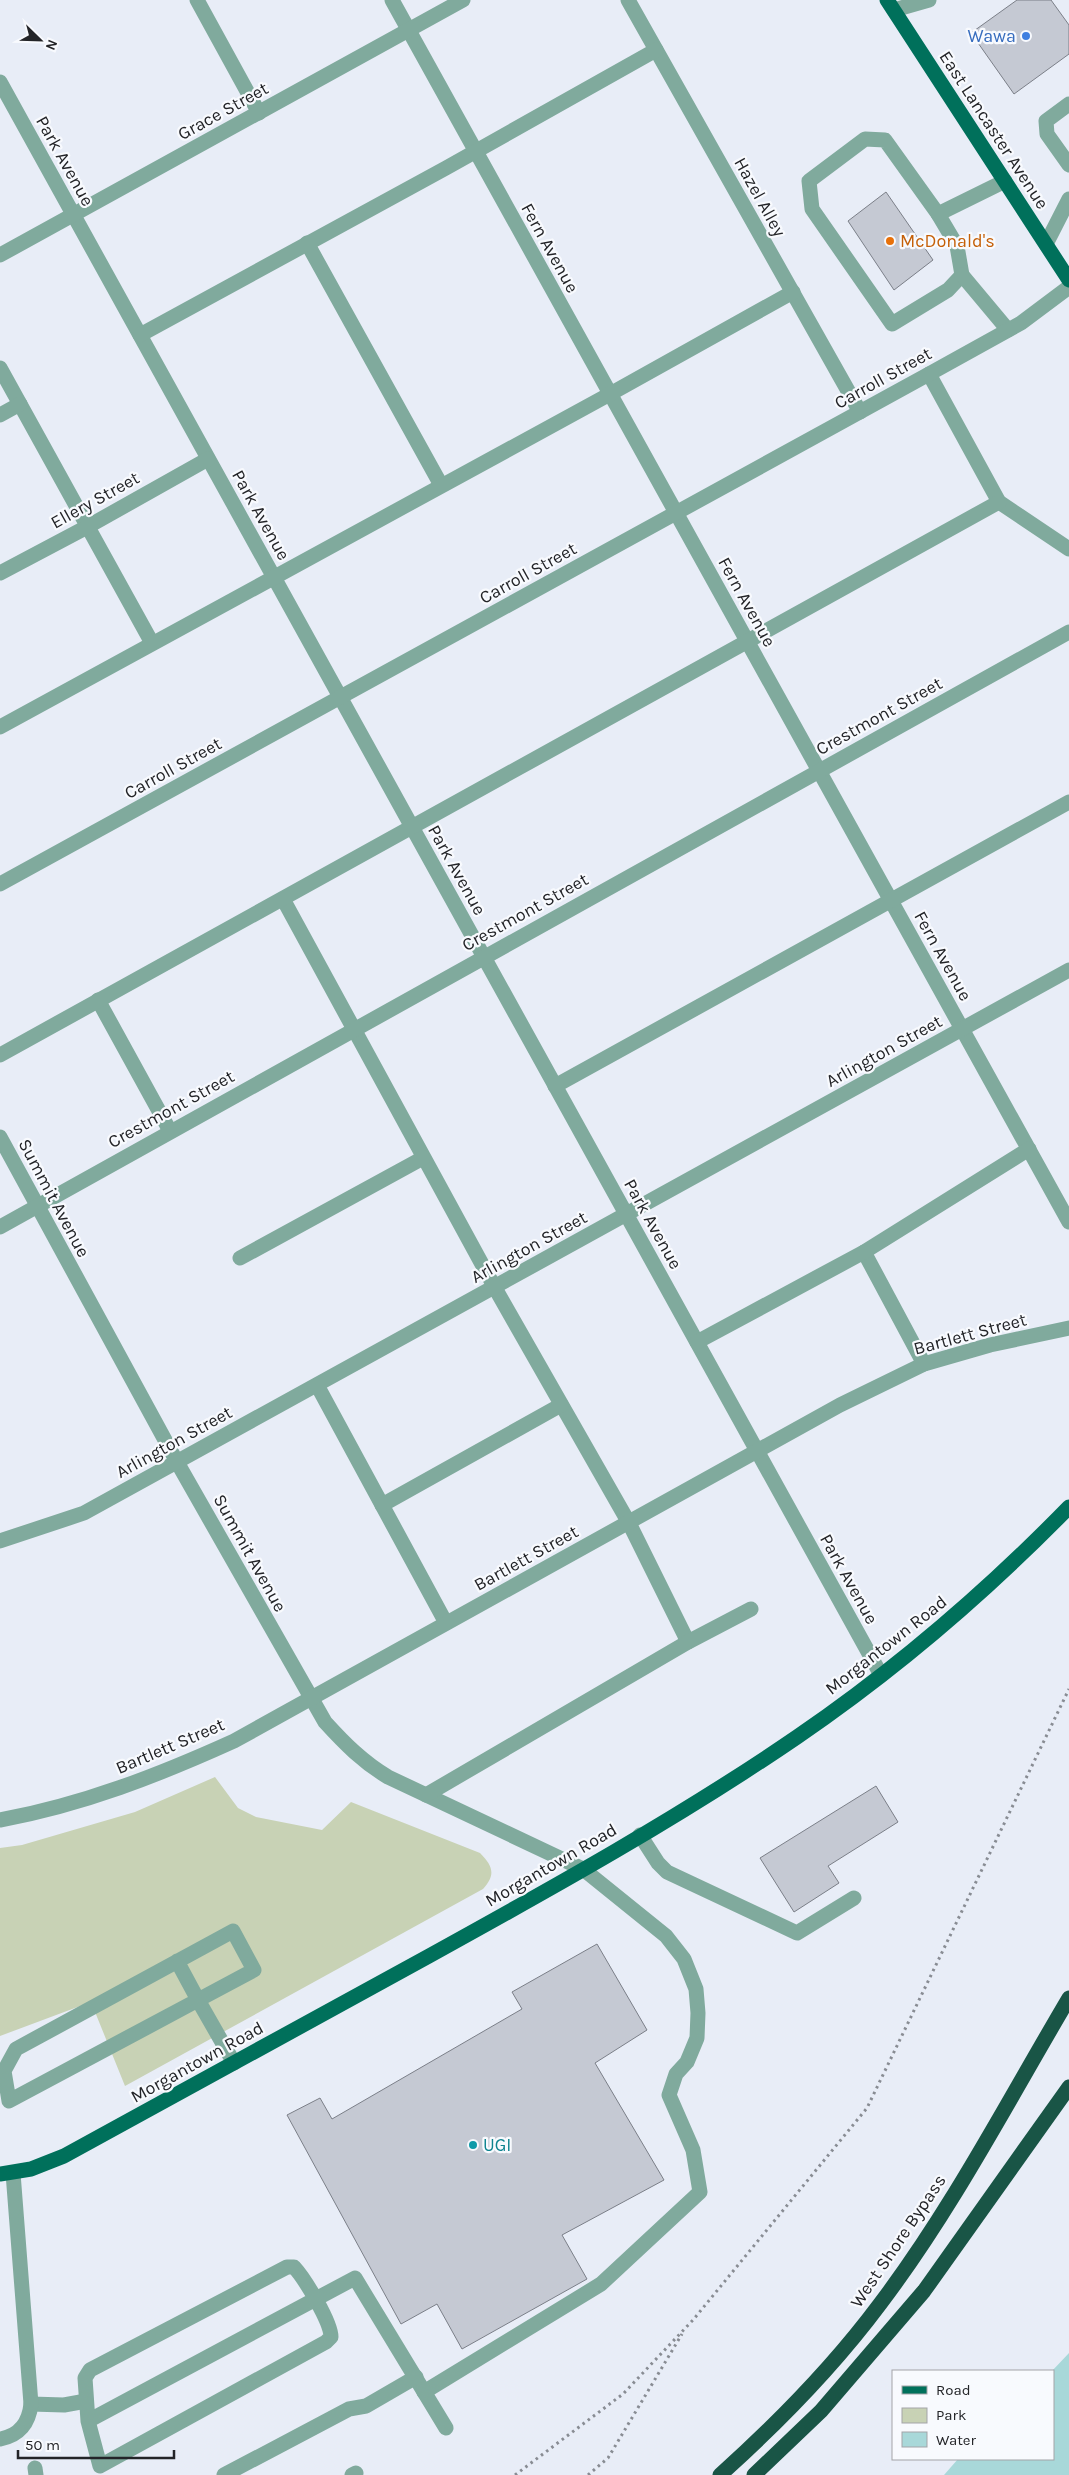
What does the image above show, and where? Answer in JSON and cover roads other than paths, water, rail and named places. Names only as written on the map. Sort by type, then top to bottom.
[{"type":"highway","name":"West Shore Bypass","points":[[720,2475],[774,2426],[813,2385],[880,2304],[946,2208],[1069,1998]]},
{"type":"highway","points":[[754,2475],[821,2411],[924,2290],[1069,2087]]},
{"type":"main road","name":"East Lancaster Avenue","points":[[890,5],[1069,280]]},
{"type":"main road","name":"Morgantown Road","points":[[7,2174],[31,2169],[64,2156],[234,2063],[583,1869],[762,1760],[880,1675],[969,1603],[1069,1507]]},
{"type":"street","points":[[197,0],[259,112]]},
{"type":"street","name":"Fern Avenue","points":[[392,0],[962,1030],[1068,1217]]},
{"type":"street","name":"Grace Street","points":[[0,255],[463,0]]},
{"type":"street","name":"Hazel Alley","points":[[628,0],[860,412]]},
{"type":"street","points":[[890,5],[929,0]]},
{"type":"street","points":[[140,335],[476,152],[656,50]]},
{"type":"street","name":"Park Avenue","points":[[0,82],[880,1675]]},
{"type":"street","points":[[1069,104],[1046,121],[1047,134],[1069,165]]},
{"type":"street","points":[[962,275],[948,290],[892,324],[812,209],[808,181],[865,139],[885,140],[938,214],[956,246],[962,275],[1008,330]]},
{"type":"street","points":[[938,214],[1005,181]]},
{"type":"street","points":[[1046,244],[1069,199]]},
{"type":"street","points":[[307,243],[441,485]]},
{"type":"street","name":"Carroll Street","points":[[0,884],[930,374],[1008,330],[1069,287]]},
{"type":"street","points":[[0,727],[610,394],[792,292]]},
{"type":"street","points":[[0,368],[152,643]]},
{"type":"street","points":[[930,374],[999,502],[1069,549]]},
{"type":"street","points":[[0,415],[20,404]]},
{"type":"street","name":"Ellery Street","points":[[0,573],[87,527],[208,458]]},
{"type":"street","points":[[0,1055],[999,502]]},
{"type":"street","name":"Crestmont Street","points":[[0,1227],[1069,632]]},
{"type":"street","points":[[554,1086],[1069,802]]},
{"type":"street","points":[[283,899],[352,1030],[494,1288],[629,1523],[688,1642]]},
{"type":"street","name":"Arlington Street","points":[[0,1541],[84,1513],[1069,970]]},
{"type":"street","points":[[98,1000],[170,1131]]},
{"type":"street","name":"Summit Avenue","points":[[0,1137],[177,1462],[310,1699],[325,1722],[350,1750],[368,1765],[426,1795],[583,1869],[666,1936],[684,1958],[696,1989],[697,2038],[687,2062],[676,2074],[669,2095],[693,2150],[700,2192],[601,2284],[424,2392]]},
{"type":"street","points":[[696,1342],[864,1252],[1029,1149]]},
{"type":"street","points":[[240,1258],[424,1158]]},
{"type":"street","points":[[864,1252],[924,1364]]},
{"type":"street","name":"Bartlett Street","points":[[0,1820],[50,1810],[98,1796],[187,1762],[234,1741],[290,1708],[310,1699],[840,1405],[924,1364],[990,1345],[1069,1328]]},
{"type":"street","points":[[317,1385],[446,1623]]},
{"type":"street","points":[[382,1505],[561,1405]]},
{"type":"street","points":[[426,1795],[688,1642],[751,1609]]},
{"type":"street","points":[[640,1835],[658,1863],[667,1872],[798,1933],[854,1898]]},
{"type":"street","points":[[233,1930],[254,1970],[198,2000],[4,2103],[4,2071],[16,2050],[233,1930]]},
{"type":"street","points":[[177,1961],[234,2063]]},
{"type":"street","points":[[0,2438],[19,2432],[27,2420],[31,2404],[7,2174]]},
{"type":"street","points":[[287,2267],[294,2267],[301,2275],[315,2301],[331,2330],[331,2336],[326,2342],[102,2470],[88,2421],[85,2378],[90,2370],[287,2267]]},
{"type":"street","points":[[88,2421],[355,2278],[446,2428]]},
{"type":"street","points":[[224,2475],[349,2409],[366,2406],[416,2377]]},
{"type":"street","points":[[31,2404],[64,2405],[86,2401]]},
{"type":"water","points":[[1069,2353],[1069,2475],[944,2475],[957,2460],[1054,2460],[1053,2370]]},
{"type":"place","name":"Wawa","points":[[1026,36]]},
{"type":"place","name":"McDonald's","points":[[890,241]]},
{"type":"place","name":"UGI","points":[[473,2145]]}]
